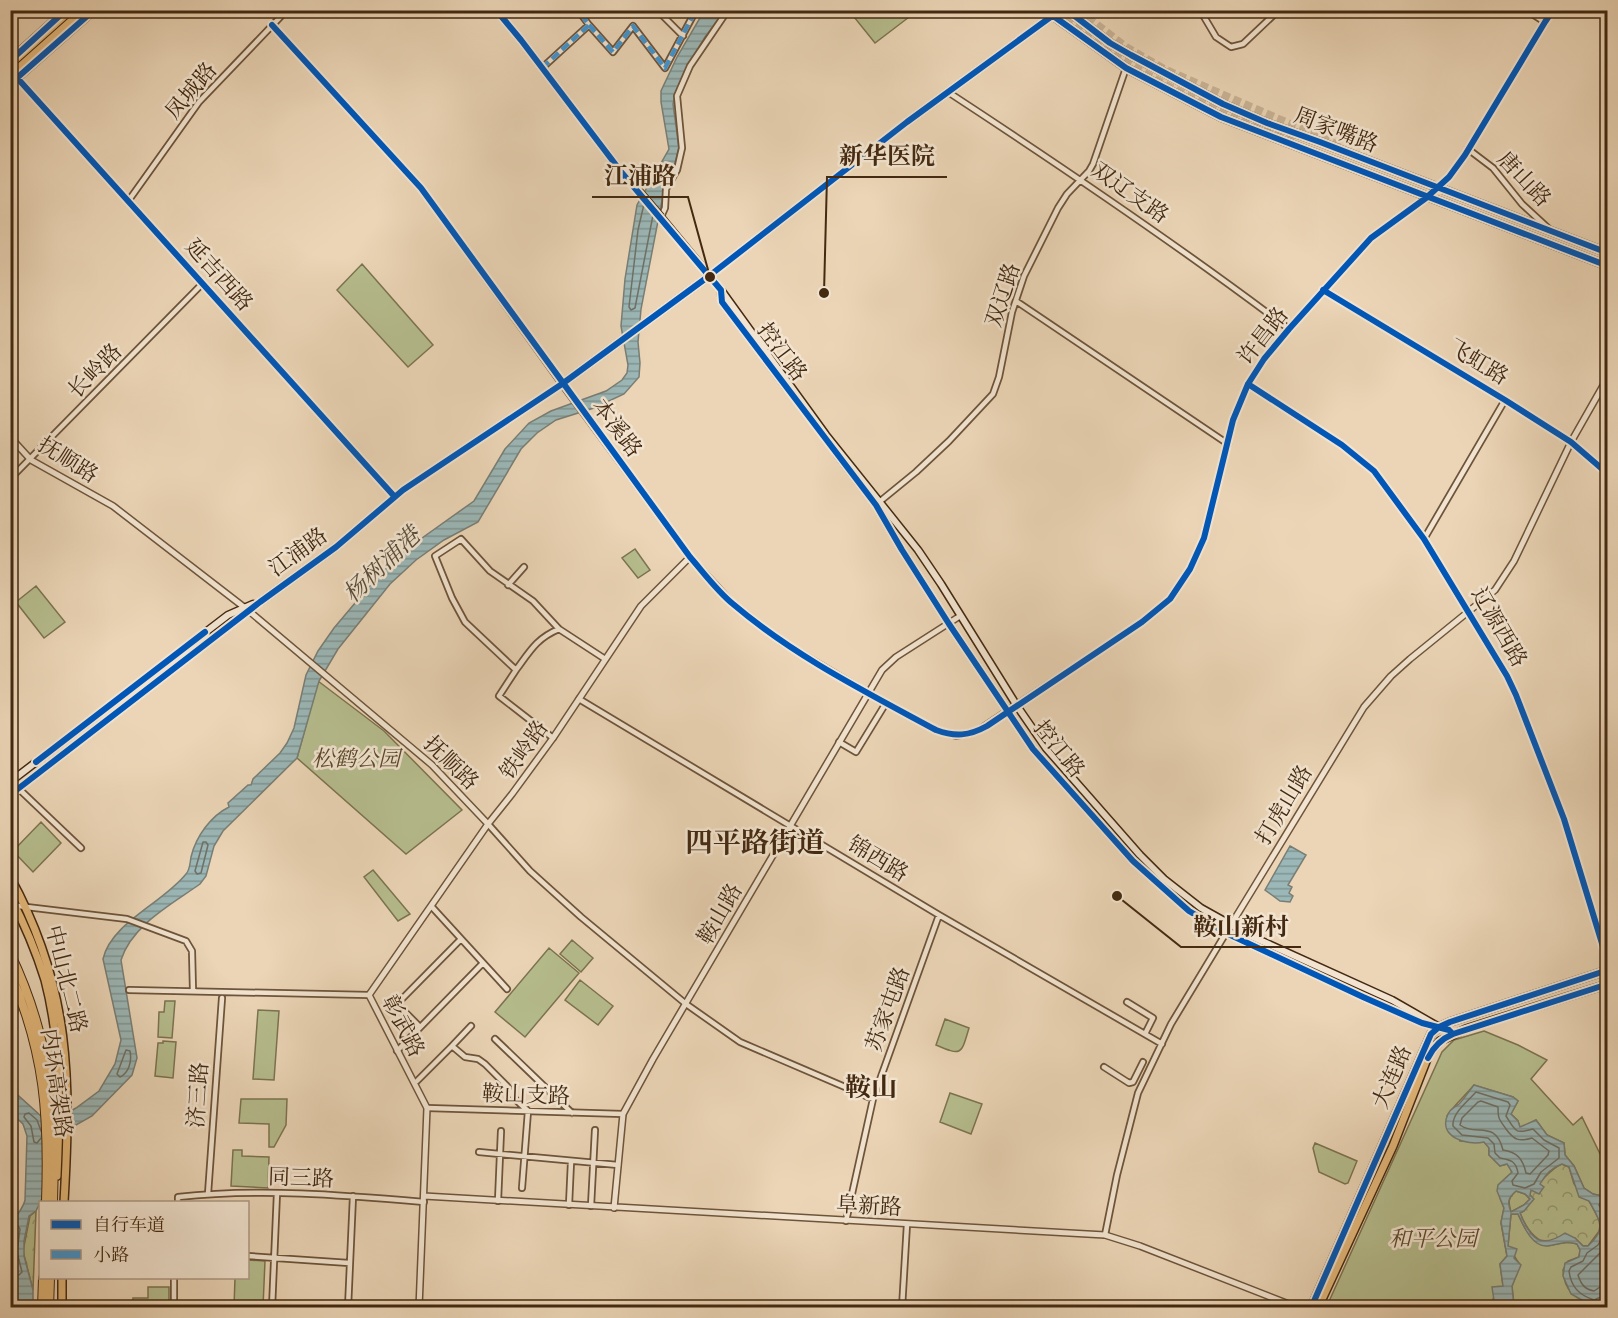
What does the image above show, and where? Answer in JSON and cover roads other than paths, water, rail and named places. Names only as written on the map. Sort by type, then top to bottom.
[{"type":"highway","points":[[10,68],[73,10]]},
{"type":"highway","points":[[14,77],[84,10]]},
{"type":"highway","name":"内环高架路","points":[[10,953],[36,1019],[49,1075],[54,1133],[54,1201]]},
{"type":"highway","name":"内环高架路","points":[[10,972],[30,1024],[39,1060],[47,1130],[46,1201]]},
{"type":"highway","points":[[42,1308],[43,1279]]},
{"type":"highway","points":[[50,1308],[52,1279]]},
{"type":"main road","points":[[10,61],[66,10]]},
{"type":"main road","points":[[10,84],[14,77],[94,10]]},
{"type":"main road","name":"周家嘴路","points":[[1045,10],[1054,13],[1126,68],[1232,122],[1608,267]]},
{"type":"main road","name":"周家嘴路","points":[[1070,11],[1110,43],[1223,104],[1267,123],[1608,253]]},
{"type":"main road","name":"江浦路","points":[[10,795],[246,610],[336,547],[394,496],[562,384],[709,276],[1054,13],[1070,11]]},
{"type":"main road","name":"控江路","points":[[501,12],[622,173],[721,290],[826,435],[878,503],[918,550],[1046,747],[1140,855],[1164,879],[1201,908],[1253,937],[1392,1000],[1453,1034]]},
{"type":"main road","name":"控江路","points":[[878,503],[902,550],[1033,749],[1078,806],[1155,882],[1189,911],[1226,933],[1363,997],[1422,1023],[1439,1027]]},
{"type":"main road","name":"江浦路","points":[[10,782],[228,615],[246,610]]},
{"type":"main road","name":"中山北二路","points":[[10,877],[26,906],[45,955],[60,1011],[68,1108],[64,1201]]},
{"type":"main road","name":"中山北二路","points":[[10,896],[36,954],[51,1006],[58,1061],[59,1113],[54,1201]]},
{"type":"main road","name":"大连路","points":[[1311,1308],[1427,1042],[1439,1027],[1608,970]]},
{"type":"main road","name":"大连路","points":[[1318,1308],[1393,1146],[1429,1054],[1440,1041],[1453,1034],[1608,984]]},
{"type":"main road","points":[[62,1279],[62,1308]]},
{"type":"street","name":"凤城路","points":[[129,200],[199,102],[287,10]]},
{"type":"street","points":[[578,10],[613,52],[633,26],[665,68],[696,10]]},
{"type":"street","points":[[630,10],[635,10]]},
{"type":"street","points":[[657,10],[683,36]]},
{"type":"street","points":[[661,217],[665,208],[666,189],[681,155],[682,135],[677,96],[690,66],[728,10]]},
{"type":"street","points":[[1200,10],[1216,37],[1231,46],[1243,44],[1279,10]]},
{"type":"street","points":[[1526,10],[1545,22]]},
{"type":"street","name":"许昌路","points":[[1007,712],[1142,622],[1170,599],[1190,570],[1204,538],[1233,420],[1248,384],[1264,359],[1371,238],[1426,198],[1449,177],[1553,10]]},
{"type":"street","name":"本溪路","points":[[272,25],[421,188],[690,557],[732,603],[782,642],[936,730],[956,736],[977,731],[1007,712]]},
{"type":"street","points":[[542,68],[589,25]]},
{"type":"street","name":"延吉西路","points":[[10,68],[14,77],[129,200],[394,496]]},
{"type":"street","name":"双辽路","points":[[878,503],[950,441],[993,394],[999,377],[1012,312],[1024,276],[1058,208],[1093,164],[1126,68]]},
{"type":"street","name":"双辽支路","points":[[948,92],[1194,257],[1289,329]]},
{"type":"street","name":"唐山路","points":[[1468,149],[1493,168],[1522,204],[1555,233]]},
{"type":"street","name":"长岭路","points":[[10,479],[202,284]]},
{"type":"street","name":"飞虹路","points":[[1323,290],[1571,442],[1608,474]]},
{"type":"street","points":[[1016,301],[1228,444]]},
{"type":"street","name":"打虎山路","points":[[1105,1235],[1116,1175],[1138,1094],[1171,1024],[1364,707],[1410,659],[1495,590],[1514,561],[1571,442],[1608,377]]},
{"type":"street","name":"辽源西路","points":[[1248,384],[1359,458],[1374,471],[1424,539],[1470,612],[1508,676],[1545,769],[1564,819],[1608,963]]},
{"type":"street","points":[[1424,539],[1505,400]]},
{"type":"street","name":"抚顺路","points":[[10,437],[31,460],[113,506],[246,610],[437,769],[530,871],[580,919],[686,1004],[740,1042],[873,1099]]},
{"type":"street","points":[[516,670],[465,622],[452,598],[435,556],[461,539],[490,571],[533,602],[559,629],[604,659]]},
{"type":"street","name":"铁岭路","points":[[369,995],[488,824],[553,738],[641,606],[690,557]]},
{"type":"street","points":[[508,585],[524,567]]},
{"type":"street","name":"鞍山路","points":[[614,1208],[623,1114],[653,1059],[882,669],[896,657],[960,616]]},
{"type":"street","points":[[553,738],[499,696],[539,640],[544,635],[559,629]]},
{"type":"street","name":"锦西路","points":[[579,699],[939,915],[1162,1044]]},
{"type":"street","points":[[839,742],[856,752],[886,703]]},
{"type":"street","points":[[18,789],[81,848]]},
{"type":"street","points":[[13,905],[127,919],[189,944],[192,951],[193,991]]},
{"type":"street","points":[[432,907],[507,989]]},
{"type":"street","name":"苏家屯路","points":[[846,1221],[873,1099],[939,915]]},
{"type":"street","points":[[420,1027],[397,1004],[461,939]]},
{"type":"street","points":[[397,1051],[483,963]]},
{"type":"street","name":"彰武路","points":[[129,990],[369,995],[427,1108],[419,1308]]},
{"type":"street","name":"济三路","points":[[208,1194],[222,998]]},
{"type":"street","points":[[1127,1002],[1153,1018],[1145,1034]]},
{"type":"street","points":[[417,1080],[471,1026]]},
{"type":"street","points":[[495,1039],[572,1113]]},
{"type":"street","points":[[452,1046],[465,1057],[478,1059],[485,1064],[528,1111],[522,1188]]},
{"type":"street","points":[[1104,1067],[1129,1083],[1133,1082],[1143,1062]]},
{"type":"street","name":"鞍山支路","points":[[427,1108],[623,1114]]},
{"type":"street","points":[[591,1206],[596,1130]]},
{"type":"street","points":[[498,1201],[501,1131]]},
{"type":"street","points":[[479,1152],[618,1166]]},
{"type":"street","points":[[569,1205],[571,1162]]},
{"type":"street","points":[[272,1308],[277,1192]]},
{"type":"street","name":"同三路","points":[[178,1200],[208,1194],[277,1192],[424,1199]]},
{"type":"street","points":[[348,1308],[353,1196]]},
{"type":"street","name":"阜新路","points":[[424,1199],[498,1201],[1105,1235],[1151,1250],[1299,1308]]},
{"type":"street","points":[[902,1308],[907,1224]]},
{"type":"street","points":[[249,1256],[349,1263]]},
{"type":"street","points":[[174,1279],[174,1308]]},
{"type":"water","name":"杨树浦港","points":[[704,11],[725,11],[693,57],[673,104],[679,148],[664,190],[641,309],[638,342],[639,377],[624,394],[594,408],[556,420],[537,433],[521,449],[478,522],[444,540],[416,560],[390,584],[338,649],[319,681],[297,758],[223,831],[214,846],[206,876],[200,884],[154,916],[134,936],[126,948],[121,960],[137,1058],[132,1075],[92,1116],[44,1143],[43,1196],[36,1211],[29,1216],[24,1241],[24,1256],[33,1290],[33,1307],[19,1307],[11,1267],[10,1236],[13,1222],[25,1200],[27,1136],[23,1124],[11,1113],[10,1088],[42,1117],[44,1127],[99,1091],[115,1064],[121,1040],[103,959],[108,946],[127,924],[176,885],[186,874],[193,849],[205,828],[229,807],[228,803],[248,785],[251,785],[253,779],[280,753],[294,728],[306,675],[318,651],[334,628],[377,577],[408,548],[474,501],[505,449],[529,423],[551,411],[606,391],[622,380],[627,373],[628,365],[621,326],[625,279],[637,205],[669,149],[661,91],[677,57]]},
{"type":"water","points":[[1290,846],[1306,855],[1288,885],[1292,887],[1289,893],[1293,896],[1290,902],[1280,901],[1265,890]]},
{"type":"water","points":[[11,975],[19,1009],[11,1032]]},
{"type":"water","points":[[1474,1085],[1513,1097],[1518,1101],[1511,1114],[1520,1127],[1536,1120],[1547,1135],[1564,1143],[1565,1155],[1574,1166],[1584,1188],[1593,1194],[1607,1197],[1608,1297],[1603,1302],[1593,1306],[1571,1294],[1563,1276],[1565,1263],[1579,1257],[1580,1250],[1577,1244],[1547,1246],[1537,1243],[1518,1214],[1511,1214],[1508,1246],[1517,1249],[1514,1258],[1521,1265],[1512,1286],[1514,1307],[1495,1307],[1492,1287],[1503,1286],[1500,1264],[1507,1256],[1501,1222],[1504,1208],[1497,1191],[1498,1185],[1512,1172],[1507,1164],[1500,1166],[1489,1155],[1489,1148],[1484,1142],[1470,1143],[1450,1134],[1446,1122],[1451,1109],[1461,1102]],"holes":[[[1562,1164],[1569,1167],[1579,1197],[1589,1201],[1599,1219],[1598,1234],[1588,1246],[1583,1246],[1575,1238],[1565,1233],[1549,1241],[1537,1239],[1528,1229],[1520,1213],[1534,1199],[1530,1195],[1531,1190],[1539,1194],[1544,1187],[1540,1184],[1544,1178],[1552,1169]],[[1516,1191],[1525,1194],[1530,1199],[1511,1212],[1509,1200]]]},
{"type":"tunnel","points":[[1078,10],[1126,47],[1164,69],[1343,147]]},
{"type":"tunnel","points":[[1056,11],[1114,54],[1164,84],[1230,116],[1297,143]]},
{"type":"place","name":"江浦路","points":[[710,277]]},
{"type":"place","name":"新华医院","points":[[824,293]]},
{"type":"place","name":"鞍山新村","points":[[1117,896]]},
{"type":"district","name":"四平路街道","points":[[755,843]]},
{"type":"district","name":"鞍山","points":[[871,1088]]},
{"type":"park label","name":"松鹤公园","points":[[356,759]]},
{"type":"park label","name":"和平公园","points":[[1433,1239]]}]
